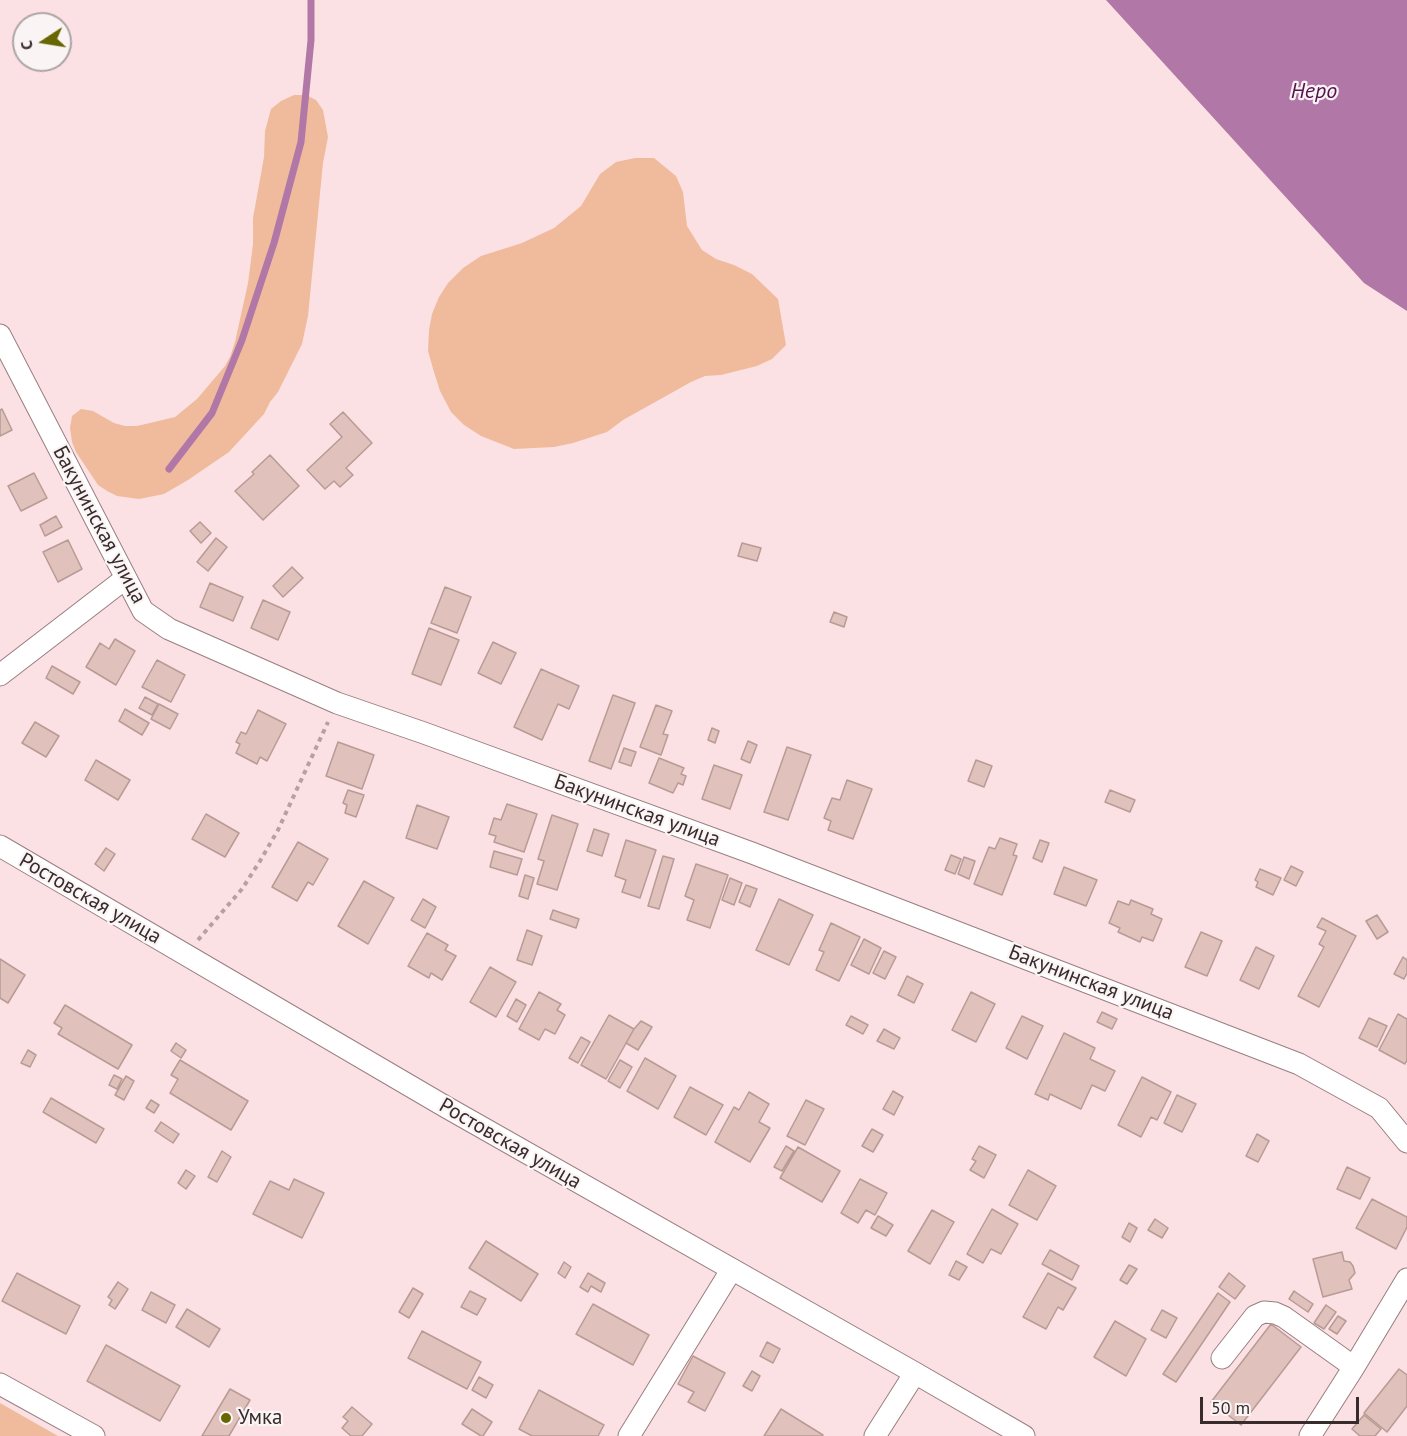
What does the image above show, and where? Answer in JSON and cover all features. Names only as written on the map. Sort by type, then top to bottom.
[{"type":"street","name":"Бакунинская улица","points":[[0,334],[143,611],[169,629],[337,703],[752,853],[1299,1064],[1379,1108],[1407,1142]]},
{"type":"street","points":[[0,675],[126,578]]},
{"type":"street","name":"Ростовская улица","points":[[0,846],[446,1107],[1024,1436]]},
{"type":"street","points":[[629,1436],[732,1269]]},
{"type":"street","points":[[1310,1436],[1407,1279]]},
{"type":"street","points":[[1222,1358],[1255,1316],[1264,1312],[1284,1317],[1354,1367]]},
{"type":"street","points":[[875,1436],[915,1373]]},
{"type":"street","points":[[0,1384],[94,1436]]},
{"type":"path","points":[[186,955],[242,889],[260,861],[278,830],[337,703]]},
{"type":"shaded area","points":[[294,95],[306,95],[316,100],[323,110],[328,137],[323,163],[308,316],[302,344],[278,392],[264,414],[229,452],[164,494],[139,499],[117,496],[98,485],[76,452],[70,428],[72,416],[81,409],[93,411],[114,423],[125,426],[137,426],[175,417],[197,399],[225,366],[235,342],[248,283],[253,244],[253,218],[264,157],[265,131],[271,109]]},
{"type":"shaded area","points":[[635,158],[654,158],[676,176],[683,192],[687,226],[702,250],[716,259],[752,274],[778,299],[786,345],[772,359],[757,366],[721,375],[705,376],[623,420],[607,432],[573,443],[554,447],[514,449],[481,436],[464,425],[451,412],[440,391],[434,372],[428,351],[429,330],[439,297],[448,283],[463,268],[481,256],[522,243],[554,228],[581,206],[600,174],[616,162]]},
{"type":"shaded area","points":[[0,1403],[58,1436],[0,1436]]},
{"type":"water","name":"Неро","points":[[1106,0],[1407,0],[1407,311],[1364,283]]},
{"type":"building","points":[[2,409],[12,430],[0,436],[0,410]]},
{"type":"building","points":[[343,412],[372,443],[346,468],[353,475],[340,487],[334,481],[325,489],[307,470],[342,437],[330,424]]},
{"type":"building","points":[[270,455],[299,486],[263,520],[235,491]]},
{"type":"building","points":[[34,473],[47,498],[21,511],[8,486]]},
{"type":"building","points":[[56,516],[62,527],[45,536],[40,525]]},
{"type":"building","points":[[200,522],[211,533],[201,543],[190,531]]},
{"type":"building","points":[[216,538],[227,547],[208,571],[197,562]]},
{"type":"building","points":[[68,540],[82,569],[58,582],[43,552]]},
{"type":"building","points":[[742,543],[761,548],[757,561],[738,556]]},
{"type":"building","points":[[292,567],[303,578],[283,597],[273,586]]},
{"type":"building","points":[[210,583],[243,597],[233,621],[200,607]]},
{"type":"building","points":[[445,587],[471,597],[457,633],[431,623]]},
{"type":"building","points":[[263,600],[290,612],[278,640],[251,628]]},
{"type":"building","points":[[834,612],[847,617],[844,627],[830,622]]},
{"type":"building","points":[[429,628],[459,640],[441,685],[412,674]]},
{"type":"building","points":[[115,639],[135,651],[116,685],[86,667],[100,643],[109,649]]},
{"type":"building","points":[[493,642],[516,653],[501,684],[478,673]]},
{"type":"building","points":[[157,660],[185,675],[171,702],[142,687]]},
{"type":"building","points":[[52,666],[80,682],[73,694],[46,678]]},
{"type":"building","points":[[541,669],[579,686],[569,709],[558,704],[542,740],[514,727]]},
{"type":"building","points":[[613,695],[635,703],[611,769],[589,761]]},
{"type":"building","points":[[145,697],[158,704],[152,715],[139,708]]},
{"type":"building","points":[[159,704],[178,714],[170,729],[151,719]]},
{"type":"building","points":[[656,705],[672,711],[663,734],[668,735],[661,755],[640,747]]},
{"type":"building","points":[[125,709],[149,723],[142,735],[119,721]]},
{"type":"building","points":[[258,710],[286,724],[267,761],[260,757],[257,764],[236,753],[240,744],[236,742],[241,732],[246,734]]},
{"type":"building","points":[[35,722],[59,736],[46,757],[22,743]]},
{"type":"building","points":[[712,728],[719,731],[715,743],[708,740]]},
{"type":"building","points":[[748,741],[757,745],[750,763],[741,759]]},
{"type":"building","points":[[338,742],[374,755],[362,789],[326,776]]},
{"type":"building","points":[[787,747],[811,755],[788,820],[764,812]]},
{"type":"building","points":[[624,748],[636,752],[631,766],[619,762]]},
{"type":"building","points":[[659,758],[684,768],[681,774],[686,776],[683,785],[678,783],[673,793],[649,783]]},
{"type":"building","points":[[96,760],[130,780],[118,800],[85,780]]},
{"type":"building","points":[[976,760],[992,766],[984,787],[968,781]]},
{"type":"building","points":[[714,765],[742,775],[730,809],[702,799]]},
{"type":"building","points":[[847,780],[872,789],[853,839],[828,830],[831,821],[824,818],[832,798],[840,800]]},
{"type":"building","points":[[348,790],[364,795],[356,817],[345,813],[347,805],[343,803]]},
{"type":"building","points":[[1110,790],[1135,800],[1130,812],[1105,802]]},
{"type":"building","points":[[507,804],[537,814],[524,852],[494,842],[496,836],[489,834],[494,818],[501,820]]},
{"type":"building","points":[[417,805],[449,817],[437,849],[406,838]]},
{"type":"building","points":[[206,814],[239,833],[225,857],[192,839]]},
{"type":"building","points":[[552,815],[578,824],[557,890],[537,884],[544,861],[538,859]]},
{"type":"building","points":[[594,829],[609,834],[602,856],[587,851]]},
{"type":"building","points":[[1000,838],[1017,844],[1013,855],[1017,856],[1002,895],[974,884],[989,847],[995,849]]},
{"type":"building","points":[[626,840],[656,850],[640,898],[622,892],[626,880],[615,876]]},
{"type":"building","points":[[1040,840],[1049,843],[1042,862],[1033,858]]},
{"type":"building","points":[[298,842],[328,859],[313,885],[308,882],[297,901],[272,887]]},
{"type":"building","points":[[106,848],[115,854],[104,871],[95,864]]},
{"type":"building","points":[[494,851],[522,859],[517,875],[490,867]]},
{"type":"building","points":[[951,855],[961,859],[955,874],[945,870]]},
{"type":"building","points":[[663,856],[674,859],[659,909],[648,906]]},
{"type":"building","points":[[964,857],[975,861],[969,879],[958,874]]},
{"type":"building","points":[[696,864],[728,875],[710,928],[687,920],[694,900],[685,896]]},
{"type":"building","points":[[1291,866],[1303,872],[1296,886],[1284,880]]},
{"type":"building","points":[[1064,867],[1097,880],[1086,906],[1054,894]]},
{"type":"building","points":[[1260,869],[1281,878],[1273,895],[1256,887],[1258,882],[1255,880]]},
{"type":"building","points":[[525,875],[534,878],[528,899],[519,896]]},
{"type":"building","points":[[730,878],[742,883],[734,905],[722,900]]},
{"type":"building","points":[[364,881],[394,898],[368,944],[338,926]]},
{"type":"building","points":[[746,885],[757,889],[750,907],[739,902]]},
{"type":"building","points":[[423,899],[436,907],[425,928],[411,920]]},
{"type":"building","points":[[779,899],[813,915],[789,965],[756,950]]},
{"type":"building","points":[[1131,900],[1153,909],[1151,914],[1162,919],[1153,941],[1142,937],[1140,942],[1118,932],[1120,928],[1109,923],[1118,901],[1129,905]]},
{"type":"building","points":[[553,910],[579,919],[576,928],[550,919]]},
{"type":"building","points":[[1377,915],[1388,932],[1377,939],[1366,921]]},
{"type":"building","points":[[1322,918],[1356,936],[1319,1007],[1298,996],[1324,947],[1319,944],[1326,931],[1317,927]]},
{"type":"building","points":[[831,923],[860,937],[839,981],[816,970],[824,952],[819,950]]},
{"type":"building","points":[[527,930],[542,936],[532,965],[517,960]]},
{"type":"building","points":[[1201,932],[1222,941],[1207,976],[1185,967]]},
{"type":"building","points":[[427,933],[448,945],[445,950],[456,956],[442,980],[431,973],[429,978],[408,966]]},
{"type":"building","points":[[864,939],[881,948],[869,974],[851,965]]},
{"type":"building","points":[[1256,947],[1274,956],[1259,989],[1240,980]]},
{"type":"building","points":[[884,951],[896,957],[885,979],[873,973]]},
{"type":"building","points":[[1403,957],[1407,960],[1407,973],[1404,979],[1394,974]]},
{"type":"building","points":[[0,959],[25,975],[8,1003],[0,998]]},
{"type":"building","points":[[490,967],[516,982],[496,1017],[470,1002]]},
{"type":"building","points":[[907,976],[923,984],[914,1003],[898,995]]},
{"type":"building","points":[[539,992],[561,1004],[557,1010],[565,1015],[555,1034],[545,1029],[539,1040],[519,1029]]},
{"type":"building","points":[[971,992],[995,1004],[976,1042],[952,1030]]},
{"type":"building","points":[[516,999],[526,1005],[517,1022],[507,1016]]},
{"type":"building","points":[[65,1005],[132,1045],[118,1069],[58,1034],[62,1028],[54,1023]]},
{"type":"building","points":[[1102,1012],[1117,1019],[1112,1029],[1097,1022]]},
{"type":"building","points":[[1398,1014],[1407,1019],[1407,1060],[1405,1064],[1379,1050]]},
{"type":"building","points":[[609,1015],[634,1029],[606,1079],[581,1065]]},
{"type":"building","points":[[851,1016],[868,1025],[863,1034],[846,1025]]},
{"type":"building","points":[[1022,1016],[1043,1026],[1027,1059],[1006,1048]]},
{"type":"building","points":[[1369,1018],[1387,1026],[1377,1047],[1359,1038]]},
{"type":"building","points":[[641,1021],[652,1027],[638,1050],[626,1043]]},
{"type":"building","points":[[884,1029],[900,1038],[894,1049],[877,1041]]},
{"type":"building","points":[[1064,1033],[1095,1048],[1090,1059],[1115,1071],[1105,1091],[1092,1085],[1081,1109],[1050,1094],[1048,1100],[1035,1094]]},
{"type":"building","points":[[581,1037],[590,1042],[578,1063],[569,1058]]},
{"type":"building","points":[[176,1043],[186,1050],[181,1058],[171,1051]]},
{"type":"building","points":[[28,1050],[36,1055],[30,1067],[21,1063]]},
{"type":"building","points":[[645,1058],[676,1076],[658,1109],[627,1091]]},
{"type":"building","points":[[180,1060],[248,1101],[231,1130],[170,1093],[178,1079],[171,1075]]},
{"type":"building","points":[[620,1060],[632,1067],[620,1088],[608,1081]]},
{"type":"building","points":[[114,1075],[122,1079],[117,1089],[109,1085]]},
{"type":"building","points":[[126,1076],[134,1081],[124,1100],[115,1095]]},
{"type":"building","points":[[1142,1077],[1171,1092],[1157,1120],[1151,1117],[1141,1137],[1118,1125]]},
{"type":"building","points":[[690,1087],[723,1105],[706,1135],[674,1117]]},
{"type":"building","points":[[893,1091],[903,1097],[894,1115],[883,1109]]},
{"type":"building","points":[[749,1092],[769,1104],[759,1122],[770,1128],[750,1162],[715,1142],[734,1107],[739,1110]]},
{"type":"building","points":[[1177,1095],[1196,1104],[1182,1132],[1164,1123]]},
{"type":"building","points":[[51,1098],[104,1129],[96,1143],[43,1112]]},
{"type":"building","points":[[151,1100],[159,1105],[154,1113],[146,1108]]},
{"type":"building","points":[[806,1100],[824,1109],[805,1145],[787,1136]]},
{"type":"building","points":[[161,1122],[179,1134],[173,1143],[155,1131]]},
{"type":"building","points":[[872,1129],[883,1135],[873,1152],[862,1146]]},
{"type":"building","points":[[1257,1134],[1269,1141],[1258,1162],[1246,1156]]},
{"type":"building","points":[[786,1146],[794,1151],[782,1171],[774,1167]]},
{"type":"building","points":[[979,1146],[996,1155],[984,1178],[970,1170],[976,1161],[972,1159]]},
{"type":"building","points":[[798,1147],[840,1171],[822,1202],[780,1178]]},
{"type":"building","points":[[222,1151],[231,1157],[217,1182],[208,1177]]},
{"type":"building","points":[[1347,1167],[1370,1178],[1360,1199],[1337,1189]]},
{"type":"building","points":[[186,1170],[195,1176],[186,1189],[178,1183]]},
{"type":"building","points":[[1028,1170],[1056,1186],[1037,1220],[1009,1205]]},
{"type":"building","points":[[294,1179],[324,1193],[302,1238],[253,1214],[270,1181],[289,1190]]},
{"type":"building","points":[[860,1179],[887,1193],[875,1215],[866,1210],[858,1223],[841,1213]]},
{"type":"building","points":[[1372,1199],[1407,1217],[1407,1227],[1396,1249],[1356,1228]]},
{"type":"building","points":[[992,1209],[1018,1224],[1001,1254],[991,1249],[983,1263],[967,1254]]},
{"type":"building","points":[[932,1210],[954,1222],[930,1264],[908,1251]]},
{"type":"building","points":[[878,1216],[893,1225],[886,1236],[871,1228]]},
{"type":"building","points":[[1155,1219],[1168,1228],[1162,1238],[1148,1230]]},
{"type":"building","points":[[1129,1223],[1137,1228],[1130,1242],[1122,1237]]},
{"type":"building","points":[[486,1241],[538,1274],[521,1301],[469,1268]]},
{"type":"building","points":[[1050,1250],[1079,1266],[1072,1280],[1042,1264]]},
{"type":"building","points":[[1342,1252],[1344,1261],[1350,1262],[1355,1273],[1349,1280],[1352,1289],[1323,1297],[1313,1259]]},
{"type":"building","points":[[956,1261],[967,1267],[959,1280],[949,1275]]},
{"type":"building","points":[[564,1262],[571,1267],[565,1278],[558,1273]]},
{"type":"building","points":[[1129,1265],[1137,1269],[1127,1284],[1120,1280]]},
{"type":"building","points":[[17,1273],[80,1306],[66,1334],[2,1301]]},
{"type":"building","points":[[588,1273],[605,1283],[601,1292],[591,1286],[588,1292],[580,1287]]},
{"type":"building","points":[[1048,1273],[1076,1288],[1063,1310],[1058,1307],[1046,1329],[1023,1317]]},
{"type":"building","points":[[1229,1273],[1245,1286],[1235,1299],[1219,1287]]},
{"type":"building","points":[[118,1282],[128,1289],[115,1309],[109,1305],[112,1300],[108,1297]]},
{"type":"building","points":[[413,1288],[423,1294],[409,1318],[399,1312]]},
{"type":"building","points":[[470,1291],[486,1299],[477,1315],[461,1307]]},
{"type":"building","points":[[1294,1291],[1313,1304],[1308,1312],[1289,1299]]},
{"type":"building","points":[[151,1292],[175,1305],[166,1323],[142,1310]]},
{"type":"building","points":[[1218,1293],[1230,1302],[1176,1382],[1163,1374]]},
{"type":"building","points":[[593,1304],[649,1335],[633,1365],[576,1334]]},
{"type":"building","points":[[1326,1305],[1336,1312],[1324,1329],[1314,1323]]},
{"type":"building","points":[[187,1309],[220,1329],[209,1347],[176,1327]]},
{"type":"building","points":[[1162,1310],[1177,1318],[1166,1338],[1151,1330]]},
{"type":"building","points":[[1338,1316],[1346,1321],[1337,1334],[1329,1329]]},
{"type":"building","points":[[1115,1321],[1146,1339],[1126,1376],[1094,1357]]},
{"type":"building","points":[[1271,1324],[1301,1347],[1241,1425],[1211,1402]]},
{"type":"building","points":[[422,1331],[481,1362],[467,1389],[408,1358]]},
{"type":"building","points":[[767,1342],[780,1349],[773,1363],[760,1356]]},
{"type":"building","points":[[106,1345],[180,1386],[160,1421],[87,1381]]},
{"type":"building","points":[[693,1356],[725,1373],[705,1411],[688,1402],[694,1392],[678,1384]]},
{"type":"building","points":[[1399,1369],[1407,1375],[1407,1406],[1387,1432],[1364,1413]]},
{"type":"building","points":[[752,1371],[760,1376],[752,1391],[743,1386]]},
{"type":"building","points":[[479,1377],[493,1385],[486,1398],[472,1390]]},
{"type":"building","name":"Умка","points":[[230,1389],[250,1400],[229,1436],[202,1436]]},
{"type":"building","points":[[539,1390],[604,1425],[598,1436],[532,1436],[519,1429]]},
{"type":"building","points":[[352,1407],[372,1424],[362,1436],[351,1436],[342,1428],[348,1421],[343,1417]]},
{"type":"building","points":[[472,1409],[492,1422],[483,1436],[462,1424]]},
{"type":"building","points":[[781,1409],[823,1435],[764,1436]]},
{"type":"building","points":[[1364,1415],[1381,1429],[1375,1436],[1360,1436],[1352,1429]]},
{"type":"waterway","points":[[169,469],[212,413],[242,340],[274,243],[301,142],[311,40],[311,0]]},
{"type":"place","name":"Умка","points":[[226,1418]]}]
